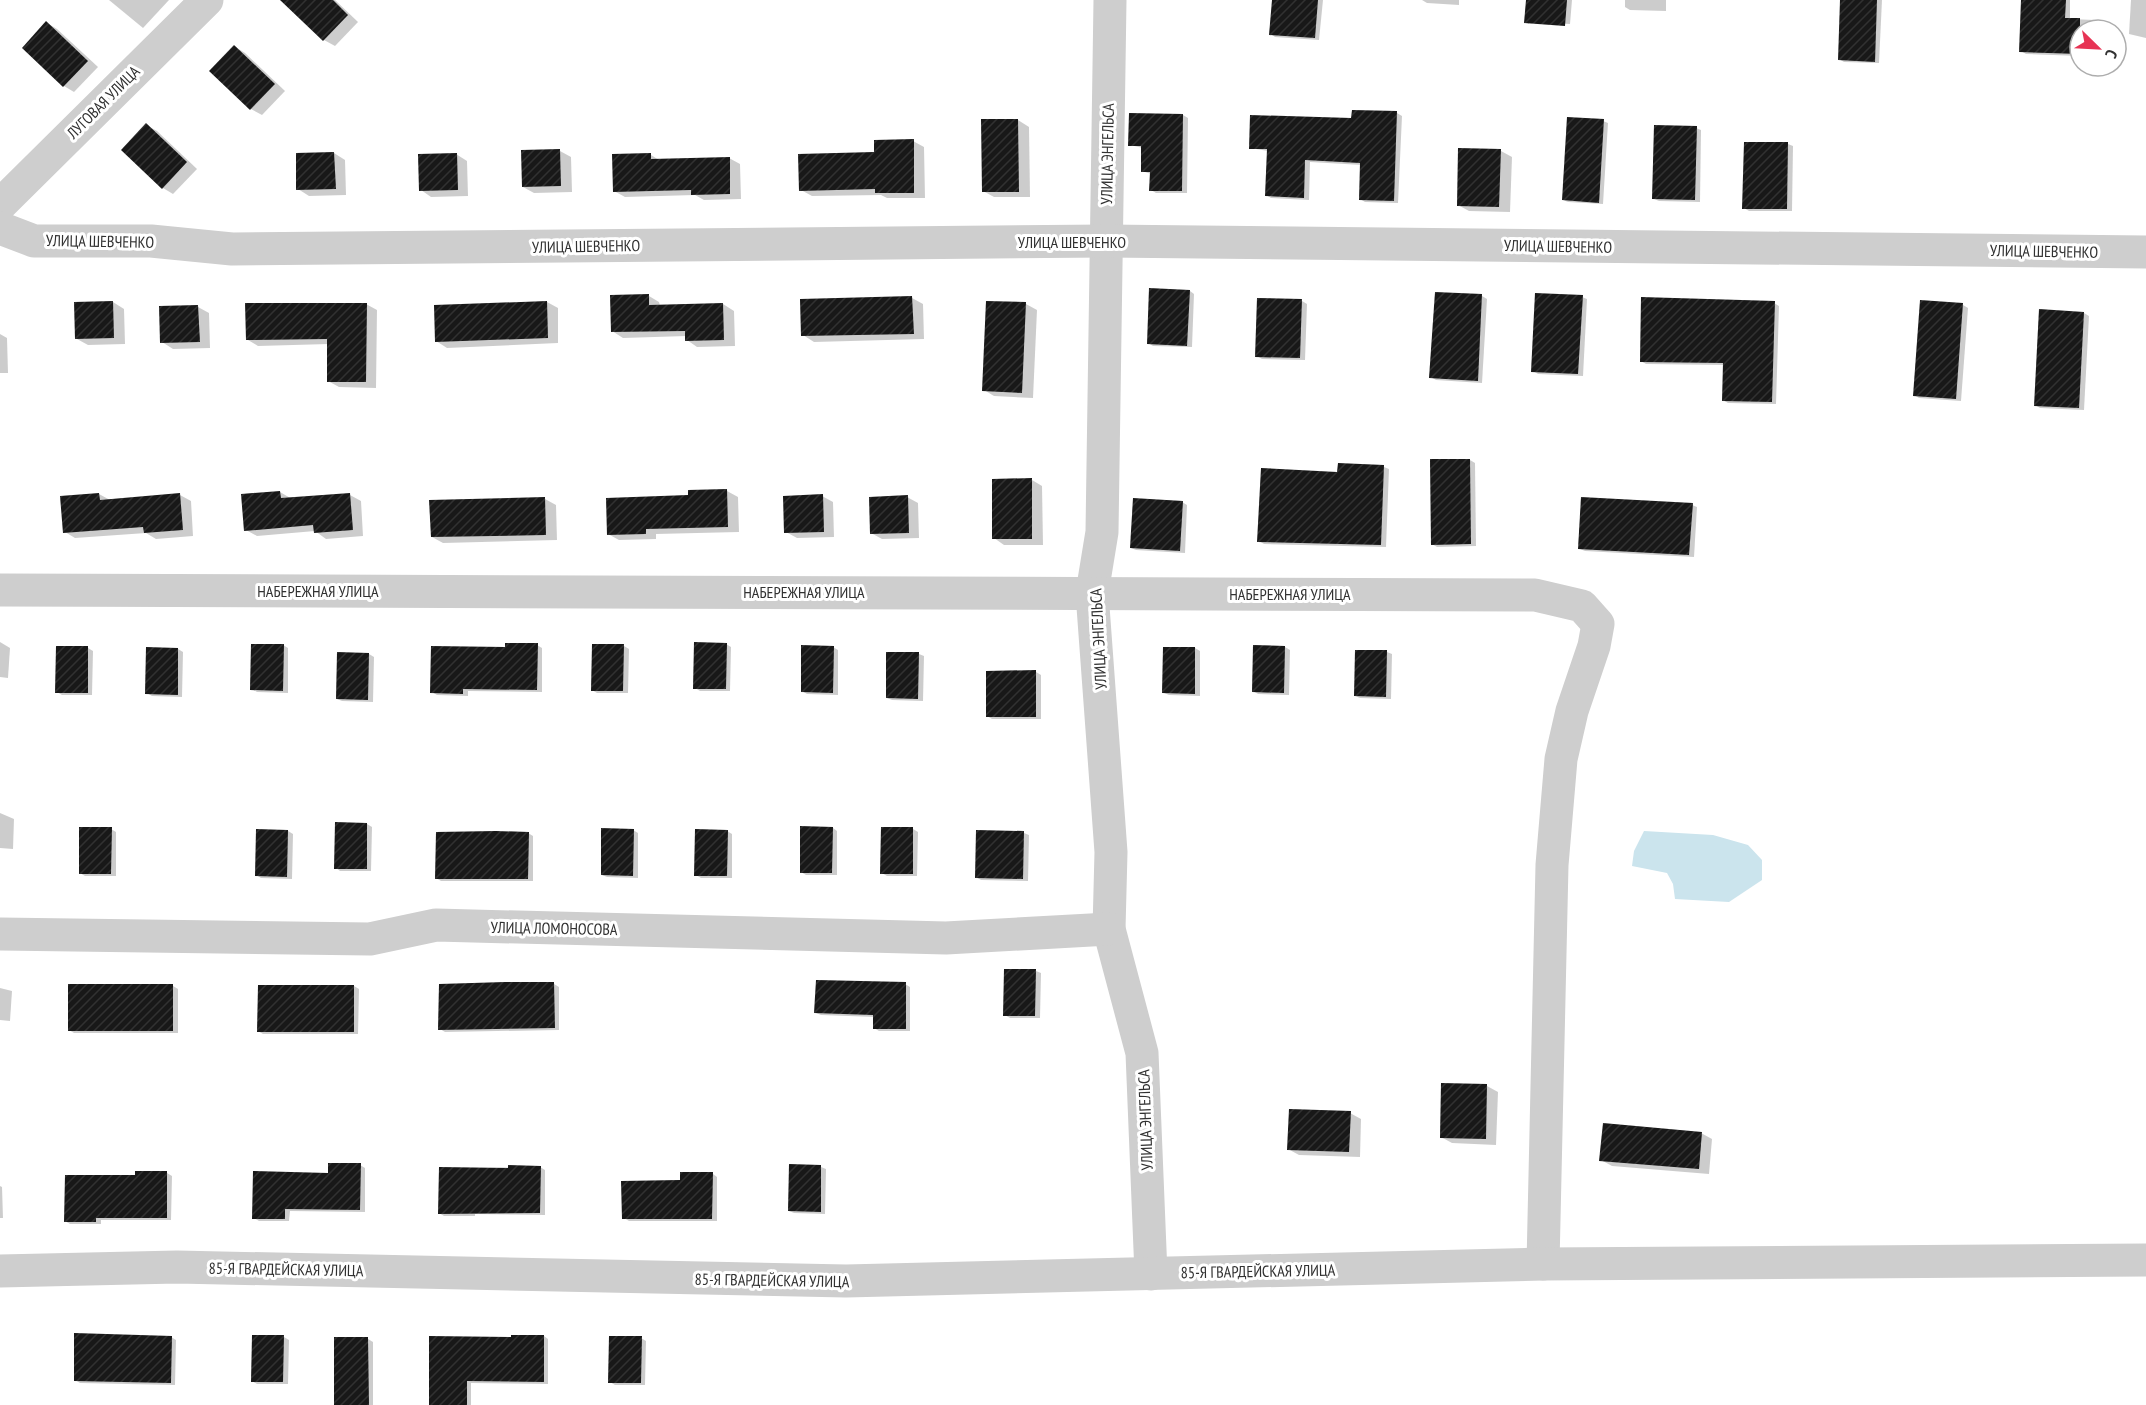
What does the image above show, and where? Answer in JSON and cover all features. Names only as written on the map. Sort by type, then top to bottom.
[{"type":"street","name":"ЛУГОВАЯ УЛИЦА","points":[[0,205],[207,0]]},
{"type":"street","name":"УЛИЦА ЭНГЕЛЬСА","points":[[1110,0],[1102,532],[1092,593],[1111,852],[1109,929],[1142,1053],[1151,1274]]},
{"type":"street","name":"УЛИЦА ШЕВЧЕНКО","points":[[0,228],[34,241],[151,241],[232,249],[1106,241],[2146,252]]},
{"type":"street","name":"НАБЕРЕЖНАЯ УЛИЦА","points":[[0,590],[1535,595],[1582,606],[1598,624],[1594,646],[1572,711],[1561,759],[1552,865],[1544,1264]]},
{"type":"street","name":"УЛИЦА ЛОМОНОСОВА","points":[[0,934],[370,939],[436,925],[946,938],[1109,929]]},
{"type":"street","name":"85-Я ГВАРДЕЙСКАЯ УЛИЦА","points":[[0,1271],[177,1267],[846,1281],[1544,1264],[2146,1260]]},
{"type":"water","points":[[1644,831],[1713,835],[1748,845],[1762,860],[1762,880],[1729,902],[1675,899],[1673,884],[1667,873],[1632,866],[1634,851]]},
{"type":"building","points":[[280,0],[333,0],[348,15],[323,41]]},
{"type":"building","points":[[1272,0],[1318,0],[1315,38],[1269,35]]},
{"type":"building","points":[[1526,0],[1567,0],[1565,26],[1524,23]]},
{"type":"building","points":[[1840,0],[1877,0],[1875,62],[1838,60]]},
{"type":"building","points":[[2021,0],[2066,0],[2068,54],[2019,52]]},
{"type":"building","points":[[46,21],[88,61],[63,87],[22,48]]},
{"type":"building","points":[[234,45],[275,84],[250,110],[209,71]]},
{"type":"building","points":[[1352,110],[1397,111],[1394,201],[1359,200],[1360,163],[1305,160],[1304,198],[1265,196],[1267,149],[1249,149],[1250,115],[1351,118]]},
{"type":"building","points":[[1129,113],[1183,114],[1182,191],[1149,191],[1150,172],[1141,172],[1141,146],[1128,146]]},
{"type":"building","points":[[1567,117],[1604,119],[1599,203],[1562,200]]},
{"type":"building","points":[[981,119],[1018,119],[1019,192],[982,192]]},
{"type":"building","points":[[146,123],[187,162],[162,189],[121,150]]},
{"type":"building","points":[[1654,125],[1697,126],[1695,200],[1652,199]]},
{"type":"building","points":[[914,139],[914,193],[875,193],[875,189],[799,191],[798,154],[874,152],[874,140]]},
{"type":"building","points":[[1744,142],[1788,142],[1787,209],[1742,209]]},
{"type":"building","points":[[1458,148],[1501,149],[1499,207],[1457,206]]},
{"type":"building","points":[[560,149],[561,186],[522,187],[521,150]]},
{"type":"building","points":[[334,152],[336,189],[296,190],[296,153]]},
{"type":"building","points":[[457,153],[458,190],[419,191],[418,154]]},
{"type":"building","points":[[651,153],[651,159],[730,157],[730,194],[691,195],[691,190],[613,192],[612,154]]},
{"type":"building","points":[[1149,288],[1190,290],[1187,346],[1147,344]]},
{"type":"building","points":[[1435,292],[1482,294],[1478,381],[1429,378]]},
{"type":"building","points":[[1535,293],[1583,295],[1578,374],[1531,372]]},
{"type":"building","points":[[649,294],[649,305],[723,303],[724,340],[685,341],[685,331],[611,332],[610,295]]},
{"type":"building","points":[[912,296],[914,334],[801,336],[800,299]]},
{"type":"building","points":[[1641,297],[1775,301],[1772,402],[1722,401],[1723,363],[1640,362]]},
{"type":"building","points":[[1257,298],[1302,299],[1300,358],[1255,357]]},
{"type":"building","points":[[1920,300],[1963,303],[1956,399],[1913,396]]},
{"type":"building","points":[[113,301],[114,338],[75,339],[74,302]]},
{"type":"building","points":[[547,301],[548,338],[435,342],[434,305]]},
{"type":"building","points":[[986,301],[1026,302],[1022,393],[982,391]]},
{"type":"building","points":[[245,303],[367,303],[366,382],[327,382],[327,339],[246,340]]},
{"type":"building","points":[[198,305],[200,342],[160,343],[159,306]]},
{"type":"building","points":[[2039,309],[2084,312],[2079,408],[2034,406]]},
{"type":"building","points":[[1430,459],[1470,459],[1471,544],[1431,545]]},
{"type":"building","points":[[1338,463],[1384,465],[1381,545],[1257,542],[1261,468],[1337,472]]},
{"type":"building","points":[[1032,478],[1032,539],[992,539],[992,479]]},
{"type":"building","points":[[727,489],[728,527],[646,529],[646,534],[607,535],[606,498],[688,495],[688,490]]},
{"type":"building","points":[[280,491],[281,498],[350,493],[353,530],[314,533],[313,525],[244,531],[241,494]]},
{"type":"building","points":[[99,493],[100,500],[180,493],[183,530],[144,533],[143,527],[63,533],[60,496]]},
{"type":"building","points":[[823,494],[824,532],[784,533],[783,496]]},
{"type":"building","points":[[908,495],[909,533],[870,534],[869,497]]},
{"type":"building","points":[[545,497],[546,535],[431,537],[429,500]]},
{"type":"building","points":[[1581,497],[1693,503],[1689,555],[1578,549]]},
{"type":"building","points":[[1133,498],[1183,501],[1180,551],[1130,548]]},
{"type":"building","points":[[694,642],[727,643],[726,689],[693,689]]},
{"type":"building","points":[[505,643],[538,643],[537,690],[463,689],[463,694],[430,693],[431,646],[505,647]]},
{"type":"building","points":[[251,644],[284,644],[283,691],[250,690]]},
{"type":"building","points":[[592,644],[624,644],[623,691],[591,691]]},
{"type":"building","points":[[801,645],[834,646],[833,693],[801,692]]},
{"type":"building","points":[[1253,645],[1285,646],[1284,693],[1252,692]]},
{"type":"building","points":[[56,646],[88,646],[88,693],[55,693]]},
{"type":"building","points":[[146,647],[178,648],[178,695],[145,694]]},
{"type":"building","points":[[1163,647],[1195,647],[1195,694],[1162,693]]},
{"type":"building","points":[[1355,650],[1387,650],[1386,697],[1354,696]]},
{"type":"building","points":[[337,652],[369,653],[368,700],[336,699]]},
{"type":"building","points":[[886,652],[919,652],[918,699],[886,698]]},
{"type":"building","points":[[1036,670],[1036,717],[986,717],[986,671]]},
{"type":"building","points":[[335,822],[367,823],[367,869],[334,869]]},
{"type":"building","points":[[800,826],[833,827],[832,873],[800,873]]},
{"type":"building","points":[[79,827],[112,827],[111,874],[79,874]]},
{"type":"building","points":[[881,827],[913,827],[913,874],[880,874]]},
{"type":"building","points":[[601,828],[634,829],[633,876],[601,875]]},
{"type":"building","points":[[256,829],[288,830],[287,877],[255,876]]},
{"type":"building","points":[[695,829],[728,830],[727,876],[694,876]]},
{"type":"building","points":[[976,830],[1024,831],[1023,879],[975,878]]},
{"type":"building","points":[[436,832],[529,832],[528,879],[435,879]]},
{"type":"building","points":[[1004,969],[1036,969],[1035,1016],[1003,1016]]},
{"type":"building","points":[[816,980],[906,982],[906,1029],[873,1029],[873,1015],[814,1013]]},
{"type":"building","points":[[554,982],[555,1028],[438,1030],[439,984]]},
{"type":"building","points":[[68,984],[173,984],[173,1031],[68,1031]]},
{"type":"building","points":[[258,985],[354,985],[354,1032],[257,1032]]},
{"type":"building","points":[[1441,1083],[1487,1084],[1486,1139],[1440,1138]]},
{"type":"building","points":[[1289,1109],[1351,1111],[1349,1152],[1287,1150]]},
{"type":"building","points":[[1603,1123],[1702,1132],[1699,1169],[1599,1161]]},
{"type":"building","points":[[328,1163],[361,1163],[360,1210],[285,1209],[285,1219],[252,1219],[253,1171],[328,1173]]},
{"type":"building","points":[[789,1164],[821,1165],[821,1212],[788,1211]]},
{"type":"building","points":[[508,1165],[541,1166],[540,1213],[438,1214],[439,1167],[508,1168]]},
{"type":"building","points":[[135,1171],[167,1171],[167,1218],[96,1218],[96,1222],[64,1222],[65,1175],[135,1175]]},
{"type":"building","points":[[680,1172],[713,1172],[712,1219],[622,1219],[621,1181],[680,1180]]},
{"type":"building","points":[[74,1333],[172,1336],[171,1383],[74,1381]]},
{"type":"building","points":[[252,1335],[284,1335],[283,1382],[251,1382]]},
{"type":"building","points":[[511,1335],[544,1335],[544,1382],[467,1381],[467,1405],[429,1405],[429,1336],[511,1337]]},
{"type":"building","points":[[609,1336],[642,1336],[641,1383],[608,1383]]},
{"type":"building","points":[[334,1337],[368,1337],[369,1405],[334,1405]]}]
